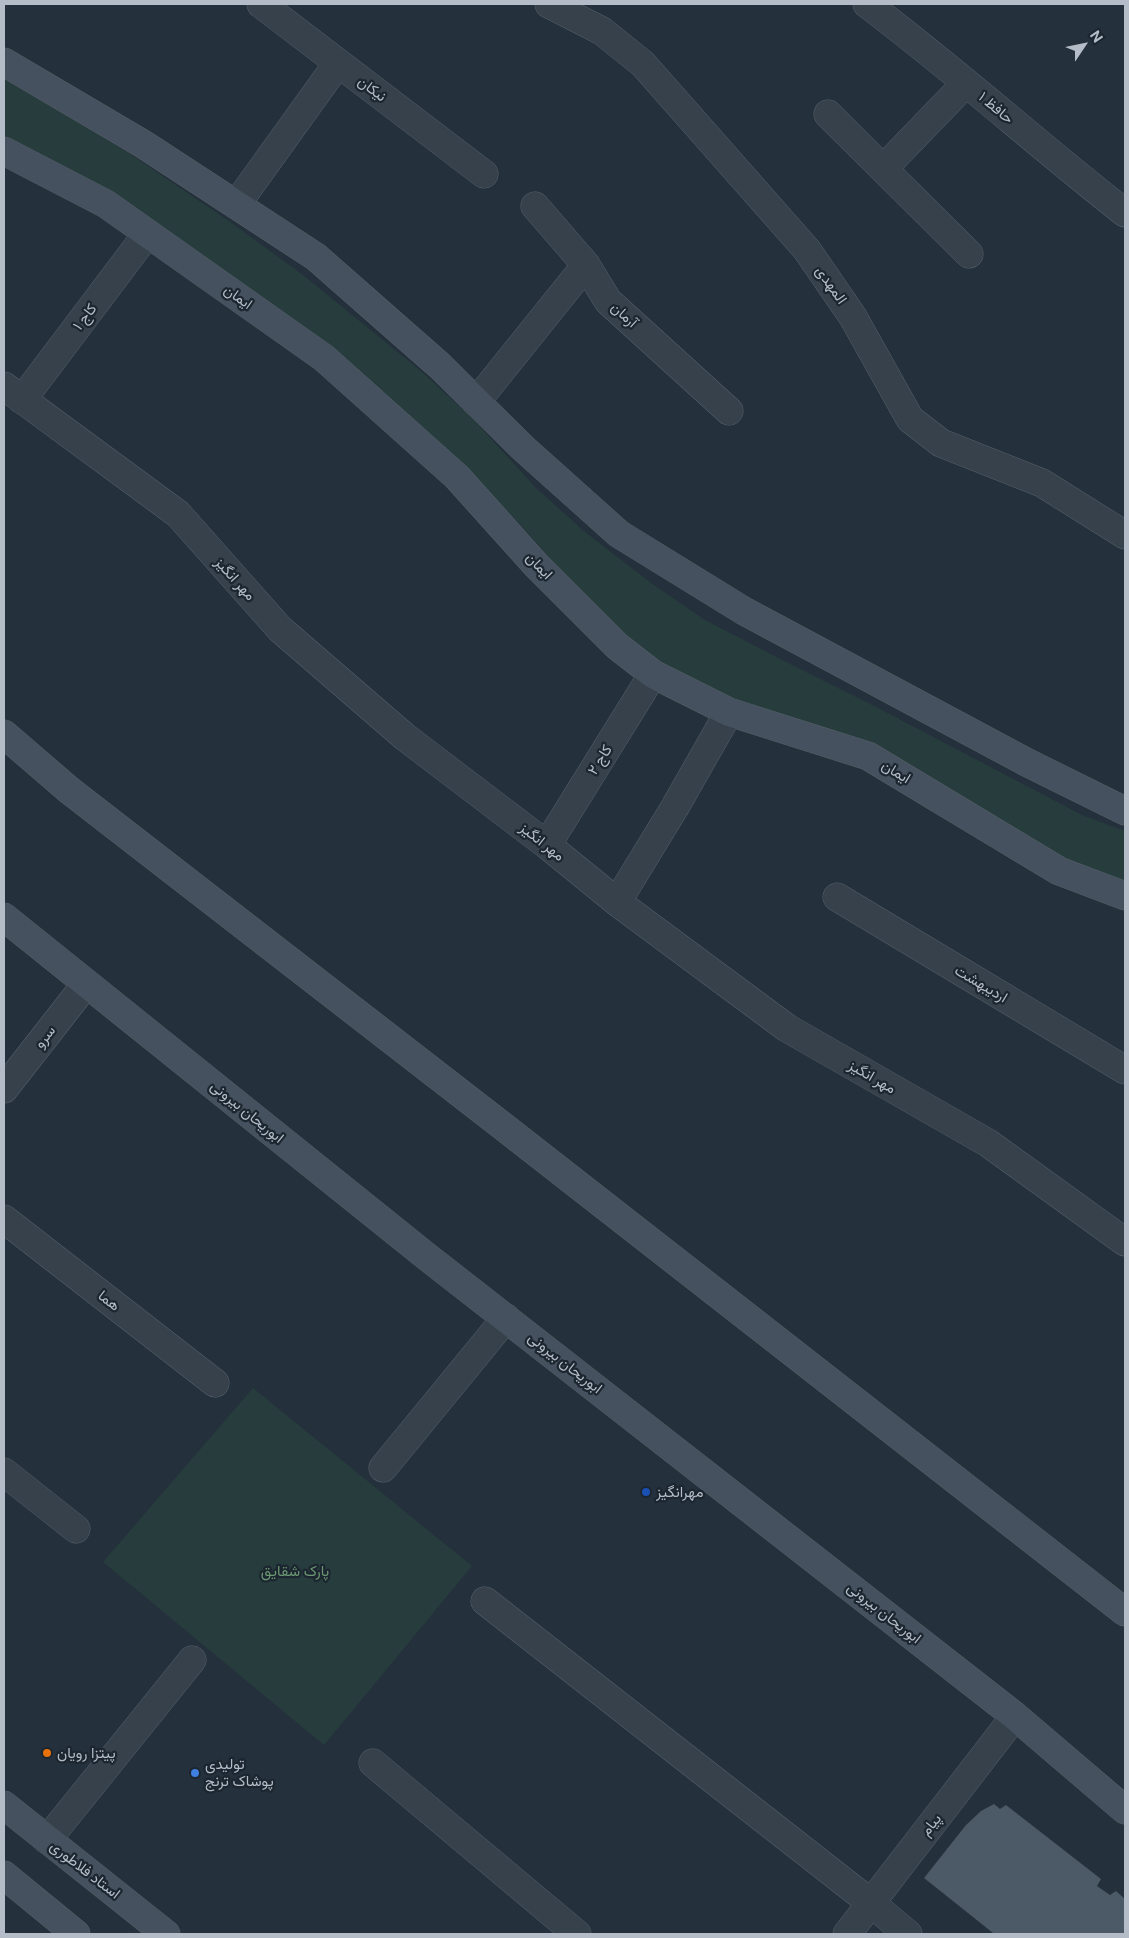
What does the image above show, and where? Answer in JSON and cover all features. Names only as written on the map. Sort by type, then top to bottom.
[{"type":"main road","points":[[4,62],[143,144],[316,257],[440,366],[523,448],[619,534],[744,611],[1028,763],[1125,810]]},
{"type":"main road","name":"ایمان","points":[[4,151],[106,204],[324,358],[457,477],[537,566],[618,646],[653,674],[729,712],[868,756],[1059,871],[1125,896]]},
{"type":"main road","points":[[4,734],[69,790],[1125,1612]]},
{"type":"main road","name":"ابوریحان بیرونی","points":[[4,917],[506,1318],[1015,1716],[1125,1810]]},
{"type":"main road","name":"استاد فلاطوری","points":[[4,1805],[166,1934]]},
{"type":"main road","points":[[4,1876],[76,1934]]},
{"type":"street","name":"نیکان","points":[[261,4],[484,174]]},
{"type":"street","name":"المهدی","points":[[549,4],[602,31],[643,64],[807,250],[853,317],[910,420],[941,443],[1042,483],[1125,535]]},
{"type":"street","name":"حافظ ۱","points":[[867,4],[1125,212]]},
{"type":"street","points":[[236,205],[338,63]]},
{"type":"street","points":[[884,168],[966,83]]},
{"type":"street","points":[[828,114],[969,254]]},
{"type":"street","name":"آرمان","points":[[535,206],[586,265],[608,301],[729,411]]},
{"type":"street","name":"کاج ۱","points":[[13,393],[147,234]]},
{"type":"street","points":[[476,402],[586,265]]},
{"type":"street","name":"مهر انگیز","points":[[13,393],[178,514],[280,629],[405,737],[547,845],[617,902],[787,1028],[988,1143],[1125,1242]]},
{"type":"street","name":"کاج ۲","points":[[547,845],[653,674]]},
{"type":"street","points":[[617,902],[675,807],[729,712]]},
{"type":"street","name":"اردیبهشت","points":[[837,897],[1125,1070]]},
{"type":"street","name":"سرو","points":[[4,1089],[86,984]]},
{"type":"street","name":"هما","points":[[4,1219],[214,1382]]},
{"type":"street","points":[[383,1468],[506,1318]]},
{"type":"street","points":[[4,1472],[76,1529]]},
{"type":"street","points":[[485,1601],[908,1934]]},
{"type":"street","points":[[47,1840],[192,1660]]},
{"type":"street","name":"پیام","points":[[846,1934],[1015,1716]]},
{"type":"street","points":[[373,1763],[577,1934]]},
{"type":"green space","points":[[4,78],[132,155],[233,224],[303,275],[422,372],[472,418],[537,489],[585,532],[651,583],[705,620],[1084,816],[1125,831],[1125,886],[1084,869],[733,705],[643,655],[599,615],[527,532],[459,463],[93,186],[4,137]]},
{"type":"green space","name":"پارک شقایق","points":[[253,1388],[472,1566],[324,1745],[103,1562]]},
{"type":"building","points":[[994,1804],[1000,1809],[1006,1805],[1101,1879],[1097,1886],[1110,1895],[1116,1891],[1125,1899],[1125,1934],[993,1933],[924,1878],[966,1825],[981,1811]]},
{"type":"place","name":"مهرانگیز","points":[[646,1492]]},
{"type":"place","name":"پیتزا رویان","points":[[47,1753]]},
{"type":"place","name":"تولیدی پوشاک ترنج","points":[[195,1773]]}]
